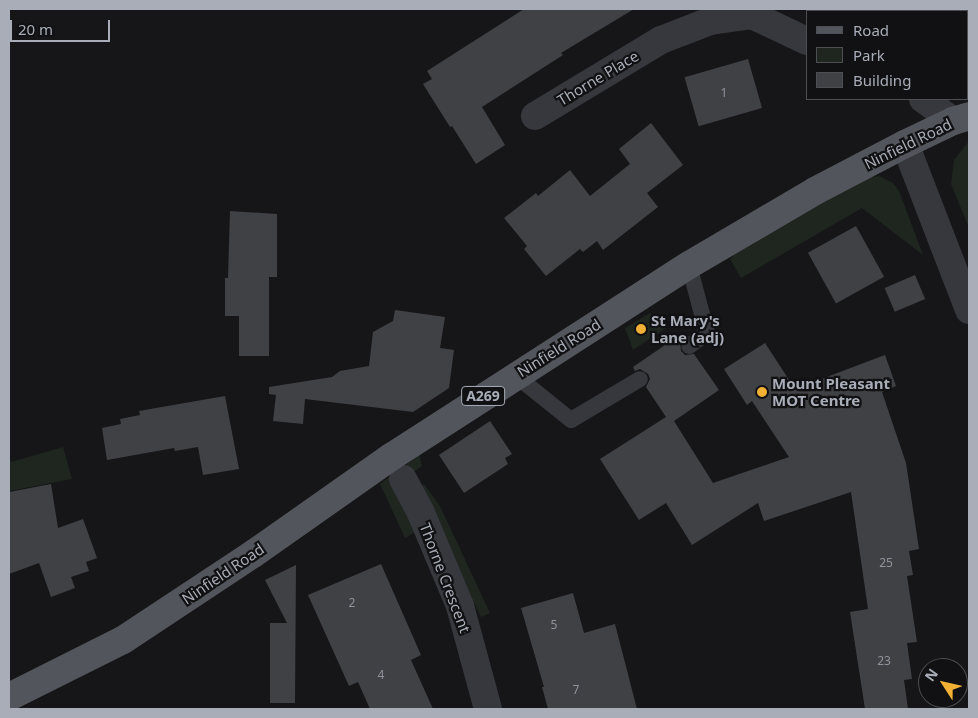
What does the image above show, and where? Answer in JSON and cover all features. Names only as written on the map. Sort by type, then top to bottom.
[{"type":"main road","name":"Ninfield Road","points":[[9,697],[123,640],[253,554],[391,457],[514,375],[689,265],[816,191],[904,144],[961,119]]},
{"type":"street","name":"Thorne Place","points":[[535,116],[661,40],[710,21],[752,12]]},
{"type":"street","points":[[752,12],[806,39]]},
{"type":"street","points":[[925,100],[961,119]]},
{"type":"street","points":[[904,144],[969,310]]},
{"type":"street","name":"Thorne Crescent","points":[[403,479],[421,513],[460,606],[488,709]]},
{"type":"lane","points":[[689,265],[707,332],[689,346]]},
{"type":"lane","points":[[514,375],[571,420],[640,379]]},
{"type":"green space","points":[[969,141],[969,228],[951,184],[954,160]]},
{"type":"green space","points":[[879,176],[893,183],[899,191],[923,255],[862,208],[741,278],[730,259],[739,250],[864,179]]},
{"type":"green space","points":[[650,313],[666,328],[633,350],[625,328]]},
{"type":"green space","points":[[63,447],[72,479],[9,491],[9,456],[11,462]]},
{"type":"green space","points":[[419,455],[422,466],[403,479],[415,532],[405,538],[380,484]]},
{"type":"green space","points":[[424,484],[440,506],[490,613],[481,617],[419,489]]},
{"type":"building","points":[[524,9],[634,9],[561,53],[563,55],[482,107],[505,145],[476,164],[423,84],[432,79],[427,71]]},
{"type":"building","points":[[748,59],[762,108],[699,126],[685,77]]},
{"type":"building","points":[[651,123],[683,165],[647,193],[658,207],[603,250],[597,241],[583,252],[580,249],[546,276],[524,249],[527,246],[504,218],[536,193],[538,196],[570,170],[590,196],[630,164],[619,149]]},
{"type":"building","points":[[230,211],[277,214],[277,277],[269,277],[269,356],[239,356],[239,316],[225,316],[225,278],[228,278]]},
{"type":"building","points":[[856,226],[884,277],[836,303],[808,253]]},
{"type":"building","points":[[915,275],[925,299],[895,312],[885,288]]},
{"type":"building","points":[[395,310],[445,317],[440,348],[454,350],[449,388],[413,412],[305,399],[303,424],[273,421],[276,395],[269,394],[269,387],[332,377],[340,371],[369,366],[373,332],[393,321]]},
{"type":"building","points":[[681,334],[684,338],[680,342],[681,351],[685,355],[694,354],[719,390],[674,421],[713,483],[789,457],[752,401],[747,405],[724,369],[765,343],[795,389],[885,355],[896,386],[882,392],[906,463],[919,549],[909,551],[913,575],[907,576],[917,642],[907,643],[912,679],[904,680],[908,709],[865,709],[850,612],[868,609],[851,492],[764,521],[758,503],[692,545],[666,503],[639,520],[600,459],[666,417],[646,387],[650,379],[648,374],[640,369],[635,371],[633,367]]},
{"type":"building","points":[[225,396],[239,469],[203,475],[198,447],[175,451],[174,448],[107,460],[102,428],[121,424],[120,419],[140,415],[139,411]]},
{"type":"building","points":[[490,421],[512,454],[505,458],[508,464],[464,493],[439,455]]},
{"type":"building","points":[[51,484],[58,528],[83,519],[97,558],[86,562],[89,571],[71,577],[75,588],[51,597],[39,563],[9,574],[9,492]]},
{"type":"building","points":[[381,564],[421,655],[411,660],[433,709],[370,709],[358,682],[349,686],[308,595]]},
{"type":"building","points":[[296,565],[295,703],[270,703],[270,623],[287,623],[265,580]]},
{"type":"building","points":[[573,593],[584,633],[615,624],[637,709],[548,709],[542,687],[544,687],[521,608]]},
{"type":"place","name":"St Mary's Lane (adj)","points":[[641,329]]},
{"type":"place","name":"Mount Pleasant MOT Centre","points":[[762,392]]}]
